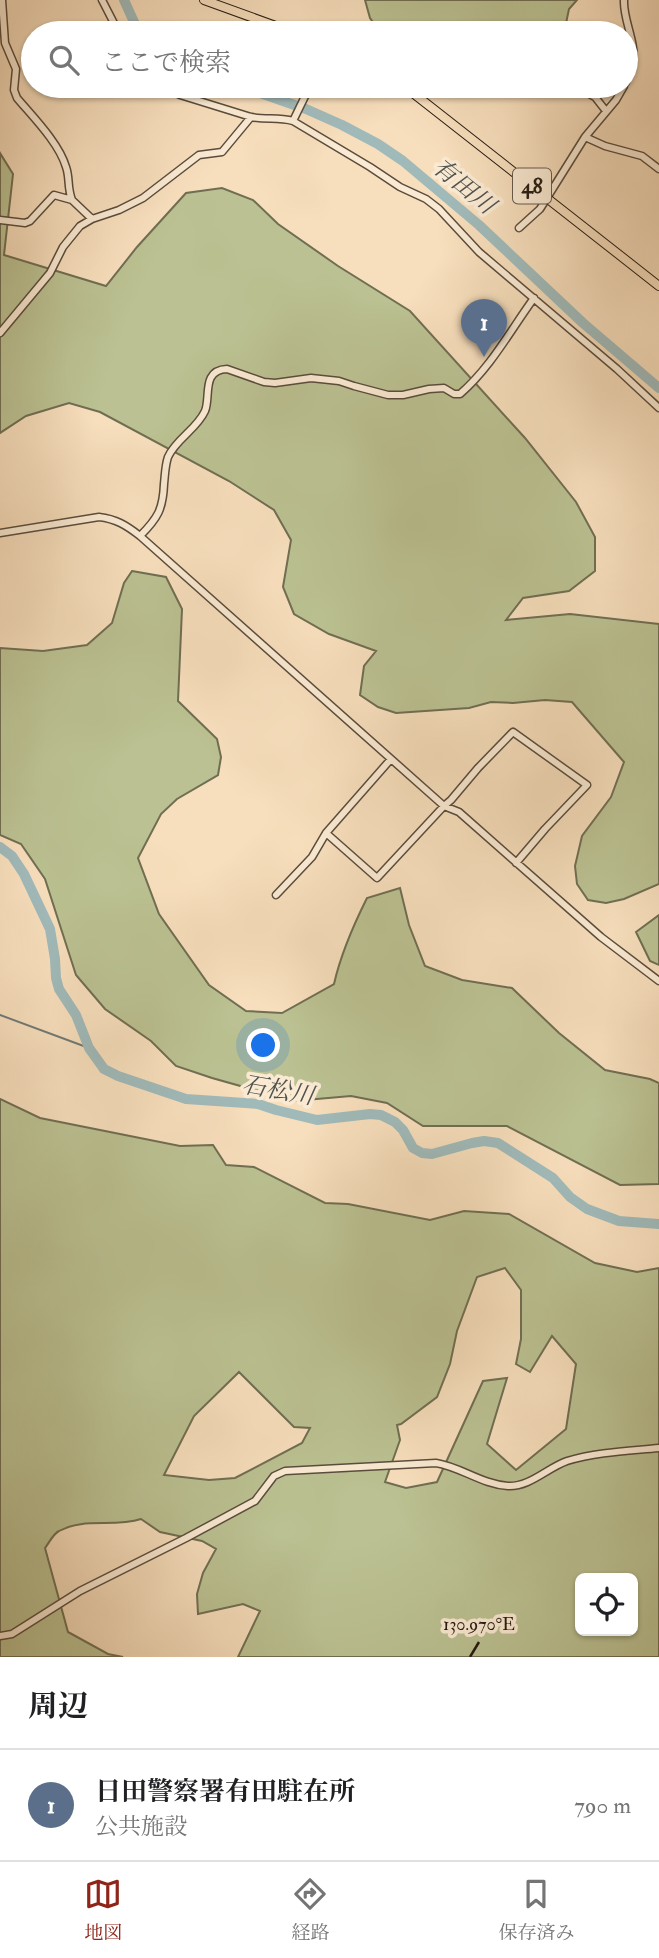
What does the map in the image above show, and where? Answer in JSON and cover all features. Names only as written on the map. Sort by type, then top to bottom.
[{"type":"main road","points":[[204,0],[262,21]]},
{"type":"main road","name":"48","points":[[419,98],[659,286]]},
{"type":"street","points":[[2,0],[5,43],[16,69],[14,90],[17,98],[60,153],[66,166],[72,200],[92,219]]},
{"type":"street","points":[[102,0],[113,21]]},
{"type":"street","points":[[624,0],[623,13],[626,21]]},
{"type":"street","points":[[190,98],[251,117],[281,117],[293,121],[400,187],[426,199],[479,251],[659,408]]},
{"type":"street","points":[[293,121],[305,98]]},
{"type":"street","points":[[597,98],[606,111]]},
{"type":"street","points":[[519,228],[540,209],[585,137],[617,98]]},
{"type":"street","points":[[0,333],[50,273],[63,247],[80,226],[143,198],[199,155],[222,152],[251,117]]},
{"type":"street","points":[[585,137],[605,146],[642,156],[659,169]]},
{"type":"street","points":[[0,220],[25,223],[30,221],[54,195],[72,200]]},
{"type":"street","points":[[141,536],[160,512],[168,458],[206,408],[206,387],[222,369],[264,382],[311,378],[339,380],[387,394],[403,395],[444,388],[454,394],[460,394],[502,347],[534,298]]},
{"type":"street","points":[[0,533],[99,517],[114,519],[141,536],[444,806],[459,812],[601,937],[659,981]]},
{"type":"street","points":[[326,833],[377,878],[513,732],[587,785],[516,863]]},
{"type":"street","points":[[276,895],[312,857],[326,833],[391,759]]},
{"type":"street","points":[[0,1636],[12,1634],[80,1591],[255,1501],[274,1476],[285,1471],[436,1463],[447,1465],[481,1481],[509,1486],[531,1480],[569,1461],[615,1451],[659,1448]]},
{"type":"green space","points":[[365,0],[577,0],[569,9],[566,21],[372,21]]},
{"type":"green space","points":[[0,153],[13,174],[4,255],[106,286],[186,193],[222,188],[253,200],[278,224],[410,311],[525,438],[576,502],[595,537],[595,571],[569,591],[523,598],[506,620],[570,614],[659,624],[659,884],[624,899],[606,903],[588,900],[577,884],[575,866],[582,836],[611,797],[624,762],[572,702],[491,702],[469,708],[396,713],[378,707],[360,695],[364,666],[376,651],[329,634],[294,614],[283,587],[291,540],[274,510],[229,481],[100,412],[69,403],[26,416],[0,433]]},
{"type":"green space","points":[[132,571],[166,577],[182,609],[178,701],[217,739],[221,757],[218,775],[177,799],[161,814],[138,858],[159,914],[209,985],[246,1011],[282,1013],[334,984],[348,940],[367,898],[400,888],[409,925],[425,966],[462,980],[512,988],[559,1033],[605,1070],[659,1083],[659,1184],[620,1185],[507,1126],[423,1126],[387,1103],[351,1096],[294,1101],[212,1078],[176,1066],[151,1041],[105,1009],[76,975],[45,879],[21,844],[0,835],[0,648],[43,651],[87,645],[112,623],[124,583]]},
{"type":"green space","points":[[659,915],[659,965],[650,961],[636,932]]},
{"type":"green space","points":[[0,1099],[40,1118],[180,1146],[213,1145],[226,1165],[254,1167],[325,1203],[348,1204],[430,1220],[464,1211],[509,1214],[595,1263],[637,1272],[659,1268],[659,1657],[238,1657],[260,1611],[243,1604],[198,1614],[197,1594],[203,1573],[216,1549],[202,1541],[160,1532],[141,1519],[120,1523],[79,1524],[57,1532],[45,1548],[68,1632],[108,1654],[123,1657],[0,1657]],"holes":[[[505,1268],[521,1290],[521,1339],[516,1364],[530,1372],[552,1336],[576,1364],[566,1429],[516,1470],[487,1444],[507,1378],[483,1381],[437,1482],[406,1488],[385,1482],[400,1440],[397,1425],[437,1397],[477,1277]],[[239,1372],[294,1427],[310,1428],[302,1443],[235,1478],[209,1480],[164,1475],[194,1416]]]},
{"type":"waterway","name":"有田川","points":[[124,0],[134,21]]},
{"type":"waterway","name":"有田川","points":[[274,98],[342,125],[403,161],[479,225],[583,323],[659,388]]},
{"type":"waterway","name":"石松川","points":[[0,847],[12,856],[24,874],[50,929],[59,989],[76,1015],[89,1048],[104,1069],[186,1099],[258,1104],[317,1120],[381,1115],[395,1122],[413,1148],[422,1153],[432,1154],[484,1141],[498,1143],[553,1178],[570,1197],[587,1209],[619,1221],[659,1224]]},
{"type":"waterway","points":[[0,1015],[89,1048]]},
{"type":"place","name":"日田警察署有田駐在所","points":[[484,357]]}]
